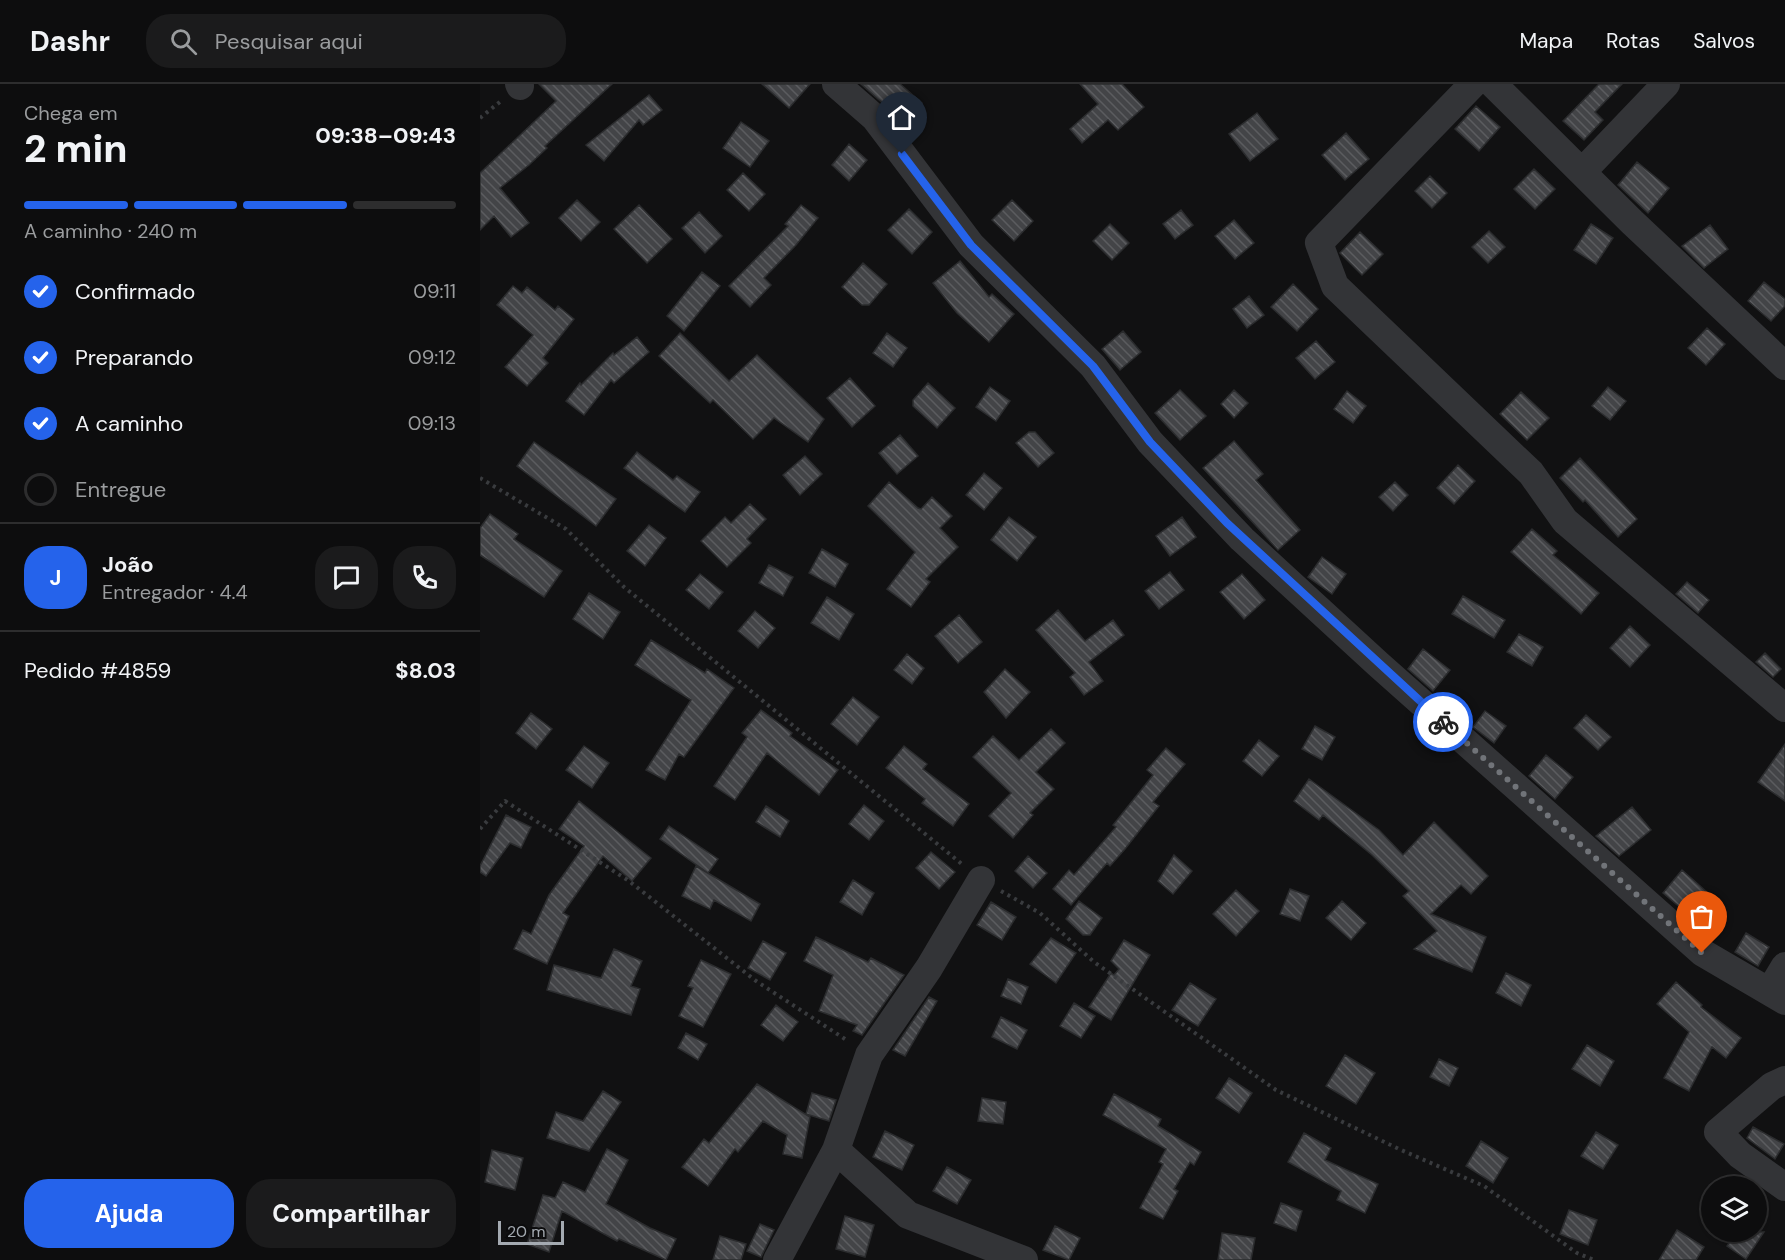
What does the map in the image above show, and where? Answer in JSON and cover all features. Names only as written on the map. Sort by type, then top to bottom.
[{"type":"street","points":[[836,84],[875,117],[971,245],[1093,366],[1150,442],[1242,539],[1378,664],[1702,953],[1778,996],[1785,966]]},
{"type":"street","points":[[1473,84],[1319,243],[1335,286],[1530,473],[1564,521],[1785,708]]},
{"type":"street","points":[[1493,84],[1785,366]]},
{"type":"street","points":[[1582,172],[1666,84]]},
{"type":"street","points":[[777,1260],[836,1150],[868,1055],[929,968],[981,880]]},
{"type":"street","points":[[1785,1080],[1772,1086],[1718,1132],[1740,1155],[1785,1187]]},
{"type":"street","points":[[836,1150],[908,1215],[1024,1260]]},
{"type":"path","points":[[480,478],[566,530],[624,587],[981,880],[1040,913],[1094,963],[1276,1090],[1401,1150],[1484,1186],[1577,1253],[1594,1260]]},
{"type":"path","points":[[480,829],[505,801],[629,881],[756,981],[868,1055]]},
{"type":"building","points":[[539,84],[612,84],[545,146],[547,148],[529,165],[500,188],[529,223],[511,237],[494,216],[480,230],[480,173],[556,101]]},
{"type":"building","points":[[762,84],[810,84],[789,108]]},
{"type":"building","points":[[861,84],[900,84],[922,103],[902,126],[886,106]]},
{"type":"building","points":[[1080,84],[1122,84],[1144,107],[1118,130],[1108,120],[1082,143],[1070,129],[1098,104]]},
{"type":"building","points":[[1599,84],[1622,84],[1595,112],[1603,120],[1584,140],[1563,121]]},
{"type":"building","points":[[649,95],[662,110],[643,125],[639,120],[604,161],[586,145]]},
{"type":"building","points":[[1476,106],[1500,127],[1479,151],[1455,129]]},
{"type":"building","points":[[1257,113],[1278,139],[1250,161],[1229,134]]},
{"type":"building","points":[[741,122],[769,141],[750,167],[723,148]]},
{"type":"building","points":[[1346,133],[1369,159],[1345,180],[1322,155]]},
{"type":"building","points":[[849,144],[867,160],[849,181],[832,165]]},
{"type":"building","points":[[1637,162],[1669,188],[1648,213],[1618,185]]},
{"type":"building","points":[[1534,169],[1555,189],[1535,209],[1514,189]]},
{"type":"building","points":[[743,173],[765,194],[749,211],[727,190]]},
{"type":"building","points":[[1430,176],[1447,193],[1432,208],[1415,191]]},
{"type":"building","points":[[577,200],[600,222],[581,241],[559,218]]},
{"type":"building","points":[[1012,200],[1033,221],[1014,241],[992,220]]},
{"type":"building","points":[[639,205],[672,239],[647,263],[614,229]]},
{"type":"building","points":[[801,205],[818,218],[764,278],[771,285],[750,307],[729,286],[788,226],[785,224]]},
{"type":"building","points":[[909,209],[932,232],[912,254],[888,230]]},
{"type":"building","points":[[1181,210],[1193,225],[1175,239],[1163,224]]},
{"type":"building","points":[[699,212],[722,236],[705,253],[682,228]]},
{"type":"building","points":[[1234,220],[1254,243],[1235,259],[1215,236]]},
{"type":"building","points":[[1110,224],[1129,243],[1112,260],[1093,241]]},
{"type":"building","points":[[1591,224],[1613,238],[1596,264],[1574,250]]},
{"type":"building","points":[[1710,225],[1728,249],[1704,268],[1682,246]]},
{"type":"building","points":[[1489,231],[1505,247],[1488,263],[1472,247]]},
{"type":"building","points":[[1360,232],[1383,254],[1362,275],[1340,253]]},
{"type":"building","points":[[960,261],[989,297],[992,294],[1014,314],[989,342],[957,313],[933,283]]},
{"type":"building","points":[[863,263],[887,284],[869,305],[862,305],[842,287]]},
{"type":"building","points":[[702,272],[720,286],[684,331],[667,316]]},
{"type":"building","points":[[1764,282],[1785,299],[1785,306],[1771,321],[1748,301]]},
{"type":"building","points":[[1293,284],[1318,309],[1297,331],[1271,307]]},
{"type":"building","points":[[513,286],[522,293],[527,287],[555,310],[558,306],[574,319],[543,358],[548,363],[527,386],[505,367],[533,335],[497,305]]},
{"type":"building","points":[[1249,296],[1264,315],[1247,328],[1233,309]]},
{"type":"building","points":[[1707,328],[1725,344],[1706,365],[1688,348]]},
{"type":"building","points":[[1123,331],[1141,352],[1120,370],[1102,349]]},
{"type":"building","points":[[680,333],[729,381],[757,355],[824,419],[808,442],[774,418],[753,439],[713,400],[710,403],[659,356]]},
{"type":"building","points":[[887,333],[907,348],[893,367],[873,353]]},
{"type":"building","points":[[637,337],[649,352],[614,383],[611,380],[584,415],[566,401],[580,383],[581,385],[613,353],[614,355]]},
{"type":"building","points":[[1316,341],[1335,362],[1315,379],[1296,358]]},
{"type":"building","points":[[850,378],[875,406],[852,427],[827,398]]},
{"type":"building","points":[[928,383],[955,408],[937,428],[913,406],[913,400]]},
{"type":"building","points":[[990,387],[1010,401],[996,421],[976,407]]},
{"type":"building","points":[[1608,387],[1626,401],[1610,420],[1592,406]]},
{"type":"building","points":[[1180,390],[1206,416],[1180,440],[1155,413]]},
{"type":"building","points":[[1234,390],[1248,403],[1234,418],[1221,404]]},
{"type":"building","points":[[1347,391],[1366,406],[1353,423],[1334,409]]},
{"type":"building","points":[[1521,392],[1549,418],[1527,440],[1500,414]]},
{"type":"building","points":[[1029,432],[1035,432],[1054,453],[1038,467],[1016,443]]},
{"type":"building","points":[[900,435],[918,456],[897,474],[879,453]]},
{"type":"building","points":[[1234,441],[1263,474],[1256,480],[1300,530],[1278,550],[1203,468]]},
{"type":"building","points":[[534,442],[616,499],[596,526],[517,466]]},
{"type":"building","points":[[637,452],[673,480],[677,476],[700,492],[685,512],[624,468]]},
{"type":"building","points":[[805,456],[822,474],[800,495],[783,475]]},
{"type":"building","points":[[1580,458],[1637,519],[1618,537],[1585,500],[1583,502],[1560,478]]},
{"type":"building","points":[[1458,465],[1475,481],[1454,504],[1437,488]]},
{"type":"building","points":[[984,473],[1002,488],[984,510],[966,495]]},
{"type":"building","points":[[889,482],[918,508],[921,509],[932,497],[952,516],[940,528],[958,547],[926,579],[930,582],[911,607],[887,589],[915,552],[868,506]]},
{"type":"building","points":[[1395,482],[1408,495],[1393,511],[1379,497]]},
{"type":"building","points":[[750,504],[766,519],[747,539],[751,543],[727,567],[701,541],[725,517],[731,523]]},
{"type":"building","points":[[490,514],[518,534],[514,539],[562,571],[544,597],[480,555],[480,528]]},
{"type":"building","points":[[1009,517],[1036,537],[1017,561],[991,540]]},
{"type":"building","points":[[1182,517],[1196,537],[1170,556],[1156,536]]},
{"type":"building","points":[[649,525],[666,538],[645,566],[627,551]]},
{"type":"building","points":[[1532,529],[1557,551],[1553,555],[1599,593],[1581,614],[1511,552]]},
{"type":"building","points":[[822,549],[848,564],[835,587],[809,573]]},
{"type":"building","points":[[1322,557],[1346,574],[1332,594],[1308,577]]},
{"type":"building","points":[[769,565],[793,577],[783,596],[759,583]]},
{"type":"building","points":[[1170,572],[1184,590],[1159,609],[1145,591]]},
{"type":"building","points":[[700,574],[723,592],[709,609],[686,590]]},
{"type":"building","points":[[1242,574],[1265,600],[1244,619],[1220,592]]},
{"type":"building","points":[[1687,582],[1709,600],[1698,613],[1676,594]]},
{"type":"building","points":[[589,593],[620,612],[603,639],[573,619]]},
{"type":"building","points":[[1463,596],[1505,620],[1494,638],[1452,614]]},
{"type":"building","points":[[827,597],[854,614],[839,640],[811,623]]},
{"type":"building","points":[[1058,610],[1085,641],[1113,620],[1124,635],[1089,662],[1103,681],[1084,695],[1070,677],[1075,673],[1036,630]]},
{"type":"building","points":[[755,611],[775,628],[758,648],[738,631]]},
{"type":"building","points":[[959,615],[982,642],[958,663],[935,636]]},
{"type":"building","points":[[1630,626],[1650,645],[1630,667],[1610,648]]},
{"type":"building","points":[[1519,634],[1543,647],[1532,666],[1507,652]]},
{"type":"building","points":[[651,640],[705,673],[707,669],[734,688],[684,757],[679,754],[665,780],[646,770],[691,700],[635,665]]},
{"type":"building","points":[[1423,649],[1450,670],[1433,691],[1408,669]]},
{"type":"building","points":[[1765,653],[1781,669],[1773,677],[1756,662]]},
{"type":"building","points":[[907,654],[924,668],[912,684],[894,670]]},
{"type":"building","points":[[1005,669],[1030,692],[1006,718],[984,692]]},
{"type":"building","points":[[853,697],[879,717],[857,745],[831,724]]},
{"type":"building","points":[[761,710],[792,733],[790,736],[838,770],[819,795],[767,753],[735,800],[714,786],[747,737],[742,733]]},
{"type":"building","points":[[1485,711],[1506,726],[1494,743],[1473,727]]},
{"type":"building","points":[[531,713],[552,729],[536,749],[516,733]]},
{"type":"building","points":[[1586,715],[1611,737],[1598,750],[1574,728]]},
{"type":"building","points":[[1315,726],[1335,737],[1322,760],[1302,749]]},
{"type":"building","points":[[1051,729],[1065,743],[1036,772],[1054,789],[1030,813],[1033,815],[1013,838],[989,816],[1011,793],[973,757],[993,736],[1019,760]]},
{"type":"building","points":[[1259,740],[1279,756],[1262,776],[1243,761]]},
{"type":"building","points":[[1785,744],[1785,801],[1758,782]]},
{"type":"building","points":[[584,746],[609,763],[592,788],[566,770]]},
{"type":"building","points":[[904,746],[927,764],[923,769],[969,804],[953,826],[922,803],[925,799],[886,768]]},
{"type":"building","points":[[1166,748],[1185,764],[1153,802],[1159,806],[1125,849],[1110,866],[1107,863],[1071,905],[1053,889],[1069,870],[1074,875],[1116,827],[1113,825],[1153,775],[1147,770]]},
{"type":"building","points":[[1546,755],[1573,777],[1555,799],[1529,776]]},
{"type":"building","points":[[1309,779],[1379,830],[1403,855],[1434,822],[1488,876],[1471,894],[1461,885],[1431,914],[1486,937],[1472,972],[1414,949],[1437,931],[1403,896],[1409,891],[1372,855],[1323,815],[1319,820],[1294,801]]},
{"type":"building","points":[[579,801],[651,858],[632,881],[603,856],[563,913],[569,916],[547,964],[514,949],[523,930],[531,934],[549,895],[584,846],[559,829]]},
{"type":"building","points":[[864,805],[884,821],[869,840],[849,824]]},
{"type":"building","points":[[766,806],[789,821],[780,837],[756,822]]},
{"type":"building","points":[[1632,807],[1651,830],[1619,856],[1596,836]]},
{"type":"building","points":[[506,815],[531,827],[521,848],[510,843],[486,876],[480,872],[480,866]]},
{"type":"building","points":[[669,826],[718,859],[708,873],[660,839]]},
{"type":"building","points":[[931,852],[955,872],[939,889],[916,868]]},
{"type":"building","points":[[1174,855],[1192,871],[1173,894],[1158,881]]},
{"type":"building","points":[[1028,856],[1047,873],[1033,888],[1015,871]]},
{"type":"building","points":[[696,866],[760,904],[751,921],[714,900],[710,909],[682,896]]},
{"type":"building","points":[[1682,870],[1708,893],[1689,915],[1663,893]]},
{"type":"building","points":[[853,880],[874,893],[862,915],[840,902]]},
{"type":"building","points":[[1290,889],[1309,896],[1300,921],[1280,914]]},
{"type":"building","points":[[1236,890],[1259,911],[1236,936],[1213,914]]},
{"type":"building","points":[[1079,901],[1102,918],[1090,935],[1083,935],[1066,919]]},
{"type":"building","points":[[1342,901],[1366,923],[1351,940],[1326,918]]},
{"type":"building","points":[[991,902],[1016,917],[1002,940],[977,925]]},
{"type":"building","points":[[1746,933],[1769,947],[1758,966],[1735,952]]},
{"type":"building","points":[[816,937],[868,962],[871,958],[904,975],[862,1035],[853,1031],[857,1025],[819,1011],[833,975],[804,961]]},
{"type":"building","points":[[1051,938],[1076,953],[1056,983],[1030,964]]},
{"type":"building","points":[[1124,940],[1150,955],[1111,1020],[1089,1007],[1111,973],[1114,975],[1119,969],[1111,961]]},
{"type":"building","points":[[763,941],[786,953],[770,980],[748,968]]},
{"type":"building","points":[[614,949],[642,961],[631,986],[640,989],[631,1015],[547,990],[554,965],[601,978]]},
{"type":"building","points":[[701,960],[731,974],[703,1027],[679,1016],[693,988],[688,986]]},
{"type":"building","points":[[1506,973],[1531,985],[1521,1006],[1496,993]]},
{"type":"building","points":[[1008,979],[1028,987],[1021,1004],[1001,996]]},
{"type":"building","points":[[1676,982],[1702,1005],[1701,1007],[1741,1038],[1726,1058],[1712,1047],[1689,1091],[1664,1078],[1689,1032],[1657,1004]]},
{"type":"building","points":[[1190,983],[1216,999],[1198,1026],[1172,1010]]},
{"type":"building","points":[[929,997],[937,1001],[905,1056],[893,1050]]},
{"type":"building","points":[[1074,1003],[1095,1016],[1081,1038],[1060,1026]]},
{"type":"building","points":[[776,1005],[798,1022],[783,1041],[761,1025]]},
{"type":"building","points":[[1001,1017],[1027,1030],[1017,1049],[992,1037]]},
{"type":"building","points":[[686,1033],[707,1044],[698,1060],[678,1048]]},
{"type":"building","points":[[1587,1045],[1614,1061],[1600,1086],[1572,1069]]},
{"type":"building","points":[[1345,1055],[1375,1073],[1356,1104],[1326,1086]]},
{"type":"building","points":[[1439,1059],[1458,1068],[1449,1086],[1430,1077]]},
{"type":"building","points":[[1229,1078],[1252,1093],[1239,1113],[1216,1098]]},
{"type":"building","points":[[757,1084],[810,1117],[802,1158],[783,1154],[787,1135],[763,1121],[738,1152],[735,1149],[708,1186],[682,1167],[704,1139],[709,1143]]},
{"type":"building","points":[[603,1091],[621,1102],[589,1151],[547,1138],[556,1112],[583,1121]]},
{"type":"building","points":[[812,1093],[836,1100],[829,1121],[806,1114]]},
{"type":"building","points":[[1114,1094],[1161,1119],[1158,1126],[1201,1152],[1194,1165],[1190,1162],[1174,1189],[1178,1191],[1163,1219],[1140,1208],[1163,1164],[1159,1162],[1166,1149],[1103,1115]]},
{"type":"building","points":[[982,1098],[1006,1102],[1003,1124],[978,1121]]},
{"type":"building","points":[[1753,1127],[1784,1144],[1775,1159],[1747,1138]]},
{"type":"building","points":[[885,1131],[914,1145],[902,1170],[873,1157]]},
{"type":"building","points":[[1596,1132],[1618,1145],[1603,1169],[1581,1156]]},
{"type":"building","points":[[1304,1133],[1331,1148],[1325,1160],[1378,1184],[1365,1213],[1337,1200],[1341,1191],[1288,1162]]},
{"type":"building","points":[[1481,1141],[1508,1158],[1493,1183],[1466,1166]]},
{"type":"building","points":[[607,1149],[628,1160],[606,1204],[676,1239],[666,1260],[619,1239],[617,1241],[562,1211],[549,1252],[527,1244],[543,1195],[555,1198],[563,1182],[585,1192]]},
{"type":"building","points":[[492,1150],[523,1158],[515,1190],[485,1182]]},
{"type":"building","points":[[947,1167],[971,1180],[957,1204],[933,1191]]},
{"type":"building","points":[[1281,1203],[1302,1211],[1296,1231],[1274,1223]]},
{"type":"building","points":[[1569,1210],[1597,1220],[1588,1245],[1560,1234]]},
{"type":"building","points":[[845,1216],[874,1225],[865,1257],[836,1249]]},
{"type":"building","points":[[760,1224],[774,1230],[761,1257],[747,1251]]},
{"type":"building","points":[[1055,1226],[1080,1238],[1069,1260],[1043,1250]]},
{"type":"building","points":[[1677,1230],[1704,1247],[1696,1260],[1659,1260]]},
{"type":"building","points":[[1222,1233],[1255,1238],[1251,1260],[1218,1260]]},
{"type":"building","points":[[720,1236],[746,1244],[741,1260],[713,1260]]},
{"type":"building","points":[[1730,1242],[1757,1242],[1746,1259],[1727,1246]]},
{"type":"way so far","points":[[1443,722],[1702,953]]},
{"type":"route","points":[[902,154],[971,245],[1093,366],[1150,442],[1242,539],[1443,722]]}]
